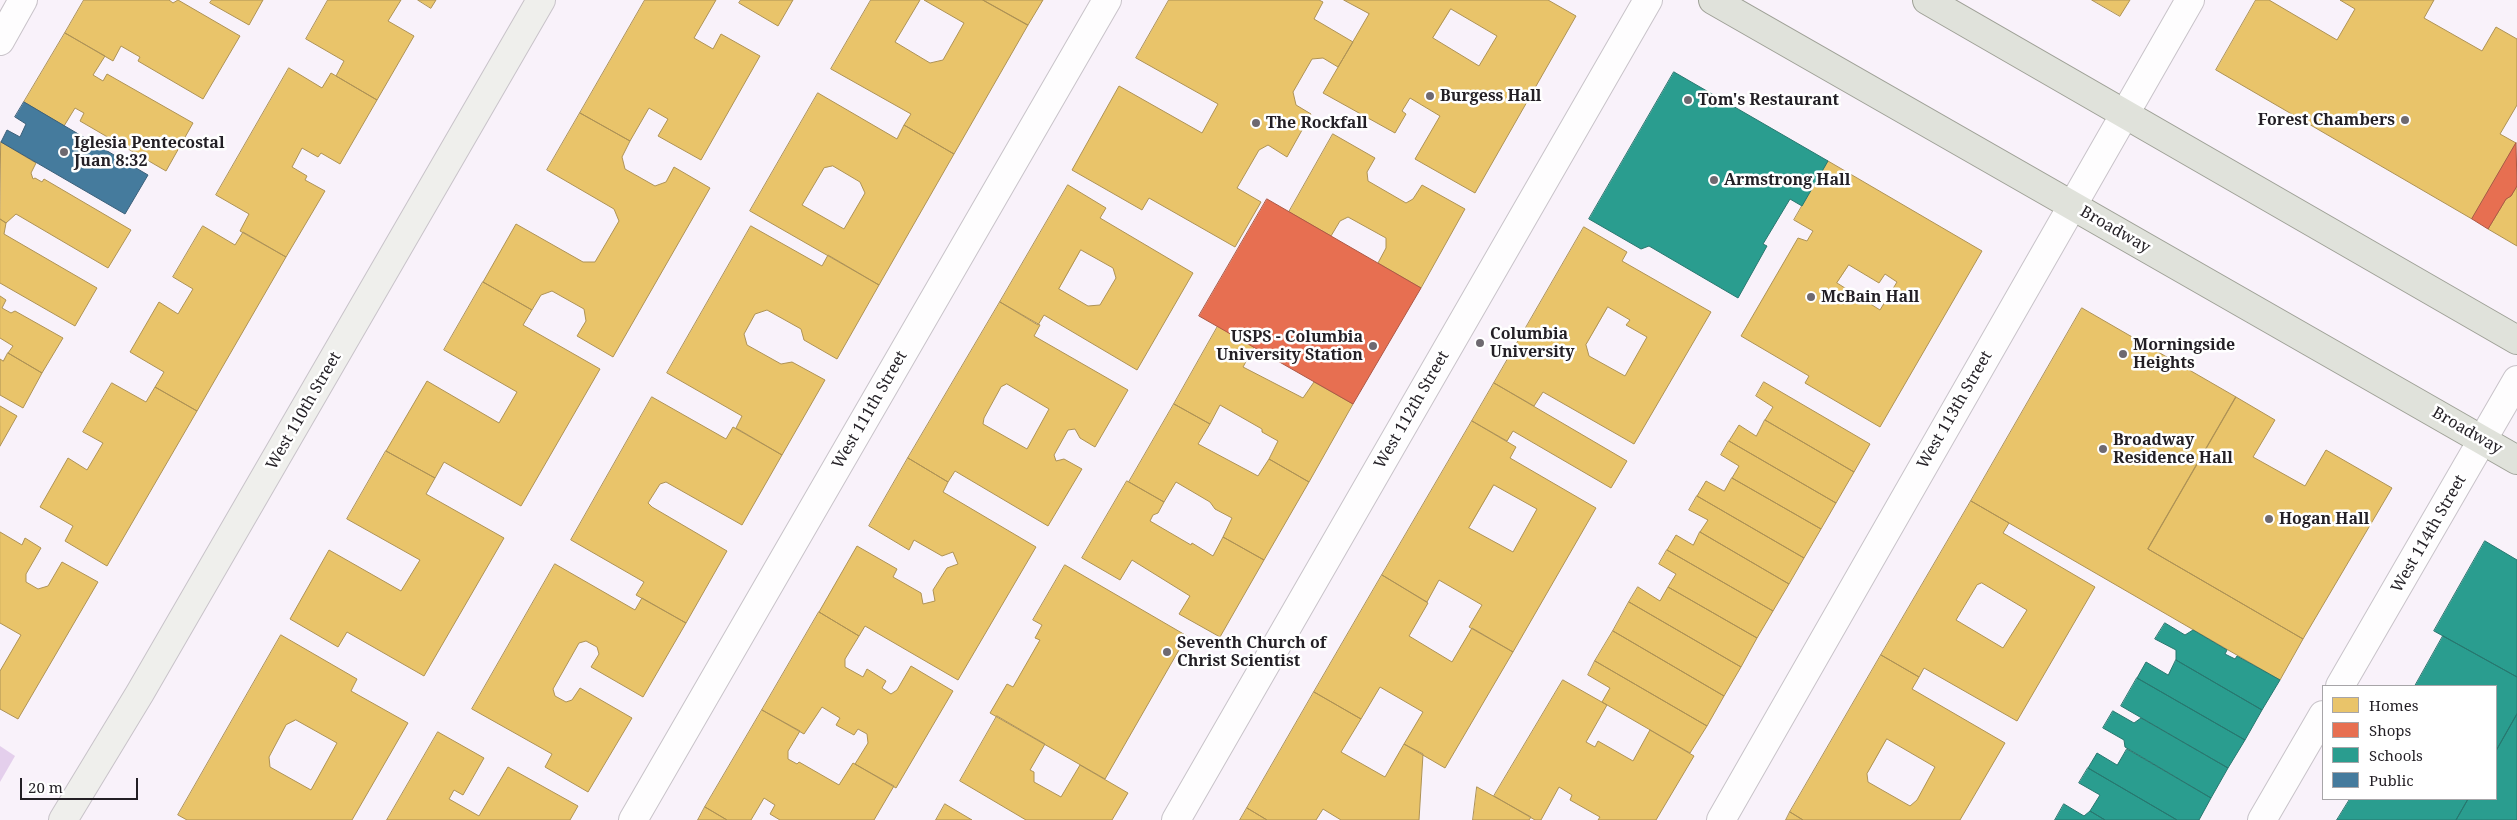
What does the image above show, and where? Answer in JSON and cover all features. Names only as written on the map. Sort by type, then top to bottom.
[{"type":"main road","name":"West 110th Street","points":[[64,820],[542,0]]},
{"type":"main road","name":"Broadway","points":[[1713,0],[2517,460]]},
{"type":"main road","points":[[1928,0],[2517,340]]},
{"type":"street","points":[[0,41],[23,0]]},
{"type":"street","name":"West 111th Street","points":[[633,820],[1107,0]]},
{"type":"street","name":"West 112th Street","points":[[1176,820],[1648,0]]},
{"type":"street","name":"West 113th Street","points":[[1721,820],[2190,0]]},
{"type":"street","name":"West 114th Street","points":[[2341,685],[2517,380]]},
{"type":"street","points":[[2262,820],[2322,717]]},
{"type":"shaded area","points":[[0,746],[15,756],[0,782]]},
{"type":"building: Homes","points":[[84,0],[169,0],[173,3],[178,0],[240,36],[203,99],[138,61],[140,57],[121,46],[113,61],[65,33]]},
{"type":"building: Homes","points":[[212,0],[263,0],[249,25],[210,3]]},
{"type":"building: Homes","points":[[328,0],[401,0],[388,21],[414,36],[377,100],[336,76],[344,61],[306,39]]},
{"type":"building: Homes","points":[[418,0],[436,0],[431,8]]},
{"type":"building: Homes","points":[[645,0],[716,0],[694,38],[713,49],[721,34],[760,56],[701,160],[658,136],[668,119],[649,108],[630,141],[580,113]]},
{"type":"building: Homes","points":[[741,0],[793,0],[778,26],[739,3]]},
{"type":"building: Homes","points":[[871,0],[920,0],[895,42],[930,63],[943,60],[964,23],[924,0],[983,0],[1028,25],[954,154],[904,125],[911,114],[831,69]]},
{"type":"building: Homes","points":[[983,0],[1043,0],[1028,25]]},
{"type":"building: Homes","name":"The Rockfall","points":[[1169,0],[1319,0],[1323,2],[1314,19],[1353,42],[1338,67],[1323,58],[1312,59],[1293,92],[1296,105],[1311,114],[1287,157],[1268,145],[1259,150],[1237,188],[1261,202],[1235,247],[1149,198],[1142,210],[1072,170],[1119,86],[1202,133],[1218,104],[1136,58]]},
{"type":"building: Homes","name":"Burgess Hall","points":[[1344,0],[1548,0],[1576,16],[1475,193],[1415,159],[1440,116],[1410,98],[1402,111],[1406,114],[1395,133],[1323,93],[1369,14]],"holes":[[[1451,9],[1497,36],[1479,66],[1433,38]]]},
{"type":"building: Homes","points":[[2092,0],[2130,0],[2120,16]]},
{"type":"building: Homes","name":"Forest Chambers","points":[[2256,0],[2269,0],[2337,40],[2355,9],[2340,0],[2434,0],[2424,18],[2482,51],[2496,27],[2517,39],[2517,105],[2500,134],[2516,143],[2472,219],[2216,70]]},
{"type":"building: Homes","points":[[65,33],[105,56],[93,75],[103,81],[107,74],[193,123],[166,171],[80,121],[84,113],[75,108],[64,126],[24,102]]},
{"type":"building: Homes","points":[[289,68],[322,88],[331,73],[377,100],[340,164],[321,153],[318,157],[302,148],[292,167],[307,176],[305,180],[325,191],[286,257],[240,231],[249,214],[216,195]]},
{"type":"building: Homes","points":[[818,93],[897,139],[904,125],[954,154],[879,285],[750,211]],"holes":[[[833,166],[860,182],[865,193],[844,229],[802,205],[824,168]]]},
{"type":"building: Homes","points":[[580,113],[630,141],[622,157],[625,169],[655,186],[666,182],[674,167],[710,188],[613,357],[577,336],[586,321],[584,309],[552,291],[541,295],[532,310],[483,282],[516,224],[583,262],[595,262],[619,221],[614,209],[547,170]]},
{"type":"building: Homes","points":[[1333,134],[1375,158],[1367,172],[1368,181],[1406,203],[1413,199],[1422,185],[1465,209],[1421,288],[1378,263],[1386,248],[1386,238],[1348,217],[1340,221],[1331,236],[1289,212]]},
{"type":"building: Homes","points":[[1,142],[36,163],[31,173],[33,179],[35,178],[42,182],[44,179],[131,230],[108,268],[16,214],[6,223],[0,219]]},
{"type":"building: Homes","name":"McBain Hall","points":[[1828,161],[1982,251],[1880,427],[1805,383],[1809,376],[1741,336],[1798,238],[1807,241],[1813,231],[1794,220]],"holes":[[[1849,265],[1879,283],[1885,274],[1897,282],[1880,310],[1837,283]]]},
{"type":"building: Homes","points":[[1068,185],[1106,208],[1100,218],[1193,273],[1137,370],[1044,315],[1038,325],[1000,302]],"holes":[[[1081,250],[1113,268],[1116,278],[1100,305],[1088,306],[1059,289]]]},
{"type":"building: Homes","points":[[2517,186],[2517,246],[2488,229],[2506,199],[2511,196]]},
{"type":"building: Homes","points":[[0,219],[6,223],[4,234],[97,288],[75,326],[0,283]]},
{"type":"building: Homes","points":[[203,226],[235,245],[243,232],[286,257],[197,411],[155,387],[164,372],[130,352],[159,302],[178,314],[193,289],[173,277]]},
{"type":"building: Homes","points":[[751,226],[822,266],[828,255],[879,285],[837,359],[804,340],[801,329],[767,310],[755,314],[744,334],[747,345],[781,364],[792,362],[825,380],[782,455],[736,428],[742,416],[667,373]]},
{"type":"building: Homes","points":[[1584,227],[1627,252],[1622,261],[1711,312],[1634,444],[1543,392],[1534,406],[1494,383]],"holes":[[[1608,307],[1630,320],[1626,325],[1647,337],[1625,376],[1589,356],[1586,345]]]},
{"type":"building: Homes","points":[[483,282],[532,310],[523,325],[600,369],[521,506],[444,462],[435,478],[386,451],[427,381],[499,423],[517,392],[444,350]]},
{"type":"building: Homes","points":[[0,296],[6,300],[2,308],[11,313],[15,311],[63,338],[42,373],[8,353],[13,346],[0,338]]},
{"type":"building: Homes","points":[[1000,302],[1040,325],[1034,336],[1128,390],[1095,447],[1080,438],[1075,429],[1068,430],[1054,455],[1056,461],[1064,459],[1082,469],[1048,526],[955,471],[948,482],[908,458]],"holes":[[[1007,384],[1049,409],[1027,449],[983,424],[984,418],[1001,387]]]},
{"type":"building: Homes","name":"Broadway Residence Hall","points":[[2082,308],[2236,397],[2148,549],[2303,639],[2280,680],[1971,501]]},
{"type":"building: Homes","points":[[1218,326],[1254,347],[1243,367],[1303,398],[1314,382],[1353,404],[1309,482],[1269,459],[1278,441],[1262,432],[1262,429],[1220,405],[1210,424],[1174,404]]},
{"type":"building: Homes","points":[[8,353],[42,373],[23,408],[0,395],[0,359],[3,361]]},
{"type":"building: Homes","points":[[1764,382],[1870,444],[1854,472],[1765,420],[1773,407],[1756,396]]},
{"type":"building: Homes","points":[[112,383],[146,402],[155,387],[197,411],[107,566],[65,541],[73,526],[40,507],[68,458],[87,470],[103,443],[83,432]]},
{"type":"building: Homes","points":[[1494,383],[1627,461],[1611,488],[1513,431],[1507,441],[1472,421]]},
{"type":"building: Homes","points":[[652,397],[726,439],[733,427],[782,455],[742,525],[666,482],[660,484],[648,503],[727,551],[686,623],[636,595],[644,582],[571,540]]},
{"type":"building: Homes","name":"Hogan Hall","points":[[2236,397],[2275,420],[2253,457],[2305,486],[2326,450],[2392,488],[2303,639],[2148,549]]},
{"type":"building: Homes","points":[[1174,404],[1210,424],[1198,444],[1258,476],[1269,459],[1309,482],[1264,560],[1223,537],[1232,518],[1215,509],[1210,502],[1176,482],[1164,502],[1129,482]]},
{"type":"building: Homes","points":[[0,406],[17,416],[0,446]]},
{"type":"building: Homes","points":[[1765,420],[1854,472],[1836,503],[1729,441],[1739,425],[1756,436]]},
{"type":"building: Homes","points":[[1472,421],[1516,447],[1510,458],[1596,508],[1513,652],[1469,627],[1482,605],[1439,580],[1427,602],[1382,575]],"holes":[[[1494,485],[1537,509],[1513,552],[1469,528]]]},
{"type":"building: Homes","points":[[1729,441],[1836,503],[1821,529],[1732,478],[1739,466],[1721,455]]},
{"type":"building: Homes","points":[[386,451],[435,478],[426,494],[504,538],[424,676],[347,632],[338,647],[290,619],[329,550],[401,591],[420,560],[347,519]]},
{"type":"building: Homes","points":[[908,458],[948,482],[943,492],[1036,547],[958,680],[865,626],[859,636],[819,612],[857,546],[897,569],[893,577],[921,593],[923,604],[935,601],[933,590],[947,568],[958,564],[953,552],[942,556],[914,540],[909,550],[869,526]]},
{"type":"building: Homes","points":[[1732,478],[1821,529],[1804,558],[1697,496],[1706,481],[1724,491]]},
{"type":"building: Homes","points":[[1127,481],[1164,502],[1158,513],[1153,515],[1150,521],[1191,545],[1192,543],[1213,556],[1223,537],[1264,560],[1220,637],[1179,614],[1190,596],[1132,560],[1120,580],[1082,558]]},
{"type":"building: Homes","points":[[1697,496],[1804,558],[1789,584],[1700,532],[1708,520],[1689,510]]},
{"type":"building: Homes","points":[[1971,501],[2009,523],[2003,533],[2095,587],[2017,721],[1924,668],[1919,677],[1881,655]],"holes":[[[1982,583],[2027,610],[2003,648],[1956,620],[1977,585]]]},
{"type":"building: Homes","points":[[0,532],[22,545],[25,538],[41,548],[26,574],[26,582],[38,589],[48,586],[62,562],[98,582],[18,719],[0,709],[0,671],[21,635],[0,623]]},
{"type":"building: Homes","points":[[1700,532],[1789,584],[1773,611],[1667,550],[1676,535],[1693,545]]},
{"type":"building: Homes","points":[[1667,550],[1773,611],[1757,638],[1668,587],[1676,574],[1659,564]]},
{"type":"building: Homes","points":[[555,564],[635,610],[642,598],[686,623],[643,697],[591,667],[599,654],[597,647],[586,641],[579,643],[553,689],[555,696],[566,702],[572,700],[580,688],[632,718],[588,792],[545,767],[552,754],[472,709]]},
{"type":"building: Homes","points":[[1065,565],[1187,636],[1105,779],[990,713],[1007,684],[1013,687],[1040,640],[1035,638],[1042,625],[1033,620]]},
{"type":"building: Homes","points":[[1382,575],[1428,603],[1409,636],[1452,662],[1472,628],[1513,652],[1445,768],[1404,744],[1423,712],[1380,687],[1361,719],[1314,692]]},
{"type":"building: Homes","points":[[1638,587],[1660,601],[1668,587],[1757,638],[1741,667],[1629,602]]},
{"type":"building: Homes","points":[[1629,602],[1741,667],[1724,696],[1613,631]]},
{"type":"building: Homes","points":[[819,612],[859,636],[845,659],[845,667],[863,677],[867,669],[886,681],[882,688],[891,694],[897,690],[911,666],[953,691],[896,788],[855,764],[868,743],[867,734],[858,729],[854,735],[836,725],[840,718],[822,707],[804,734],[762,710]]},
{"type":"building: Homes","points":[[1613,631],[1724,696],[1707,726],[1595,661]]},
{"type":"building: Homes","points":[[281,635],[357,679],[351,691],[408,723],[352,820],[187,820],[178,815]],"holes":[[[296,720],[337,743],[311,790],[270,767],[269,757],[286,725]]]},
{"type":"building: Homes","points":[[1881,655],[1919,677],[1912,689],[2005,743],[1960,820],[1803,820],[1790,812]],"holes":[[[1887,739],[1935,767],[1917,800],[1910,806],[1868,782],[1867,774]]]},
{"type":"building: Homes","points":[[1595,661],[1707,726],[1690,753],[1602,702],[1610,688],[1588,675]]},
{"type":"building: Homes","points":[[1563,680],[1607,705],[1586,742],[1595,747],[1598,741],[1633,761],[1650,730],[1694,756],[1656,820],[1598,820],[1600,817],[1570,800],[1572,795],[1559,787],[1541,820],[1535,820],[1494,796]]},
{"type":"building: Homes","points":[[1314,692],[1361,719],[1341,752],[1385,777],[1404,744],[1423,754],[1419,820],[1341,820],[1323,809],[1316,820],[1267,820],[1247,808]]},
{"type":"building: Homes","points":[[762,710],[800,731],[788,751],[788,759],[797,764],[799,762],[839,785],[853,763],[894,786],[874,820],[780,820],[770,814],[775,805],[764,798],[751,820],[727,820],[705,807]]},
{"type":"building: Homes","points":[[997,716],[1045,744],[1030,770],[1034,772],[1034,782],[1061,797],[1080,765],[1128,793],[1112,820],[1026,820],[960,781]]},
{"type":"building: Homes","points":[[438,732],[484,758],[463,795],[454,790],[449,799],[479,816],[508,767],[578,806],[570,820],[387,820]]},
{"type":"building: Homes","points":[[1477,787],[1531,817],[1529,820],[1473,820]]},
{"type":"building: Homes","points":[[945,804],[972,820],[936,820]]},
{"type":"building: Homes","points":[[705,807],[727,820],[698,820]]},
{"type":"building: Homes","points":[[1247,808],[1267,820],[1240,820]]},
{"type":"building: Homes","points":[[1790,812],[1803,820],[1786,820]]},
{"type":"building: Shops","points":[[2516,143],[2517,186],[2511,196],[2506,199],[2488,229],[2472,219]]},
{"type":"building: Shops","points":[[1267,199],[1421,288],[1353,404],[1199,316]]},
{"type":"building: Schools","name":"Armstrong Hall","points":[[1674,72],[1828,161],[1802,206],[1790,199],[1763,244],[1767,246],[1738,298],[1649,246],[1641,249],[1589,219]]},
{"type":"building: Schools","points":[[2485,541],[2517,560],[2517,677],[2434,631]]},
{"type":"building: Schools","points":[[2165,623],[2185,635],[2193,630],[2227,650],[2225,654],[2235,659],[2237,656],[2280,680],[2262,710],[2176,660],[2176,650],[2155,639]]},
{"type":"building: Schools","points":[[2443,636],[2517,677],[2517,714],[2497,749],[2497,685],[2416,685]]},
{"type":"building: Schools","points":[[2176,660],[2262,710],[2245,740],[2137,678],[2146,662],[2168,675]]},
{"type":"building: Schools","points":[[2137,678],[2245,740],[2228,768],[2121,706]]},
{"type":"building: Schools","points":[[2113,711],[2134,723],[2141,718],[2228,768],[2211,798],[2125,747],[2124,740],[2103,728]]},
{"type":"building: Schools","points":[[2517,714],[2517,820],[2456,820],[2467,800],[2497,800],[2497,749]]},
{"type":"building: Schools","points":[[2127,749],[2211,798],[2199,820],[2177,820],[2088,768],[2097,753],[2117,765]]},
{"type":"building: Schools","points":[[2088,768],[2177,820],[2105,820],[2090,811],[2100,795],[2079,783]]},
{"type":"building: Schools","points":[[2349,800],[2467,800],[2456,820],[2337,820]]},
{"type":"building: Schools","points":[[2064,804],[2084,816],[2090,811],[2105,820],[2055,820]]},
{"type":"building: Public","name":"Iglesia Pentecostal Juan 8:32","points":[[24,102],[148,175],[125,214],[1,142],[7,130],[20,137],[26,124],[15,117]]},
{"type":"place","name":"Burgess Hall","points":[[1430,96]]},
{"type":"place","name":"Tom's Restaurant","points":[[1688,100]]},
{"type":"place","name":"Forest Chambers","points":[[2405,120]]},
{"type":"place","name":"The Rockfall","points":[[1256,123]]},
{"type":"place","name":"Iglesia Pentecostal Juan 8:32","points":[[64,152]]},
{"type":"place","name":"Armstrong Hall","points":[[1714,180]]},
{"type":"place","name":"McBain Hall","points":[[1811,297]]},
{"type":"place","name":"Columbia University","points":[[1480,343]]},
{"type":"place","name":"USPS - Columbia University Station","points":[[1373,346]]},
{"type":"place","name":"Morningside Heights","points":[[2123,354]]},
{"type":"place","name":"Broadway Residence Hall","points":[[2103,449]]},
{"type":"place","name":"Hogan Hall","points":[[2269,519]]},
{"type":"place","name":"Seventh Church of Christ Scientist","points":[[1167,652]]}]
